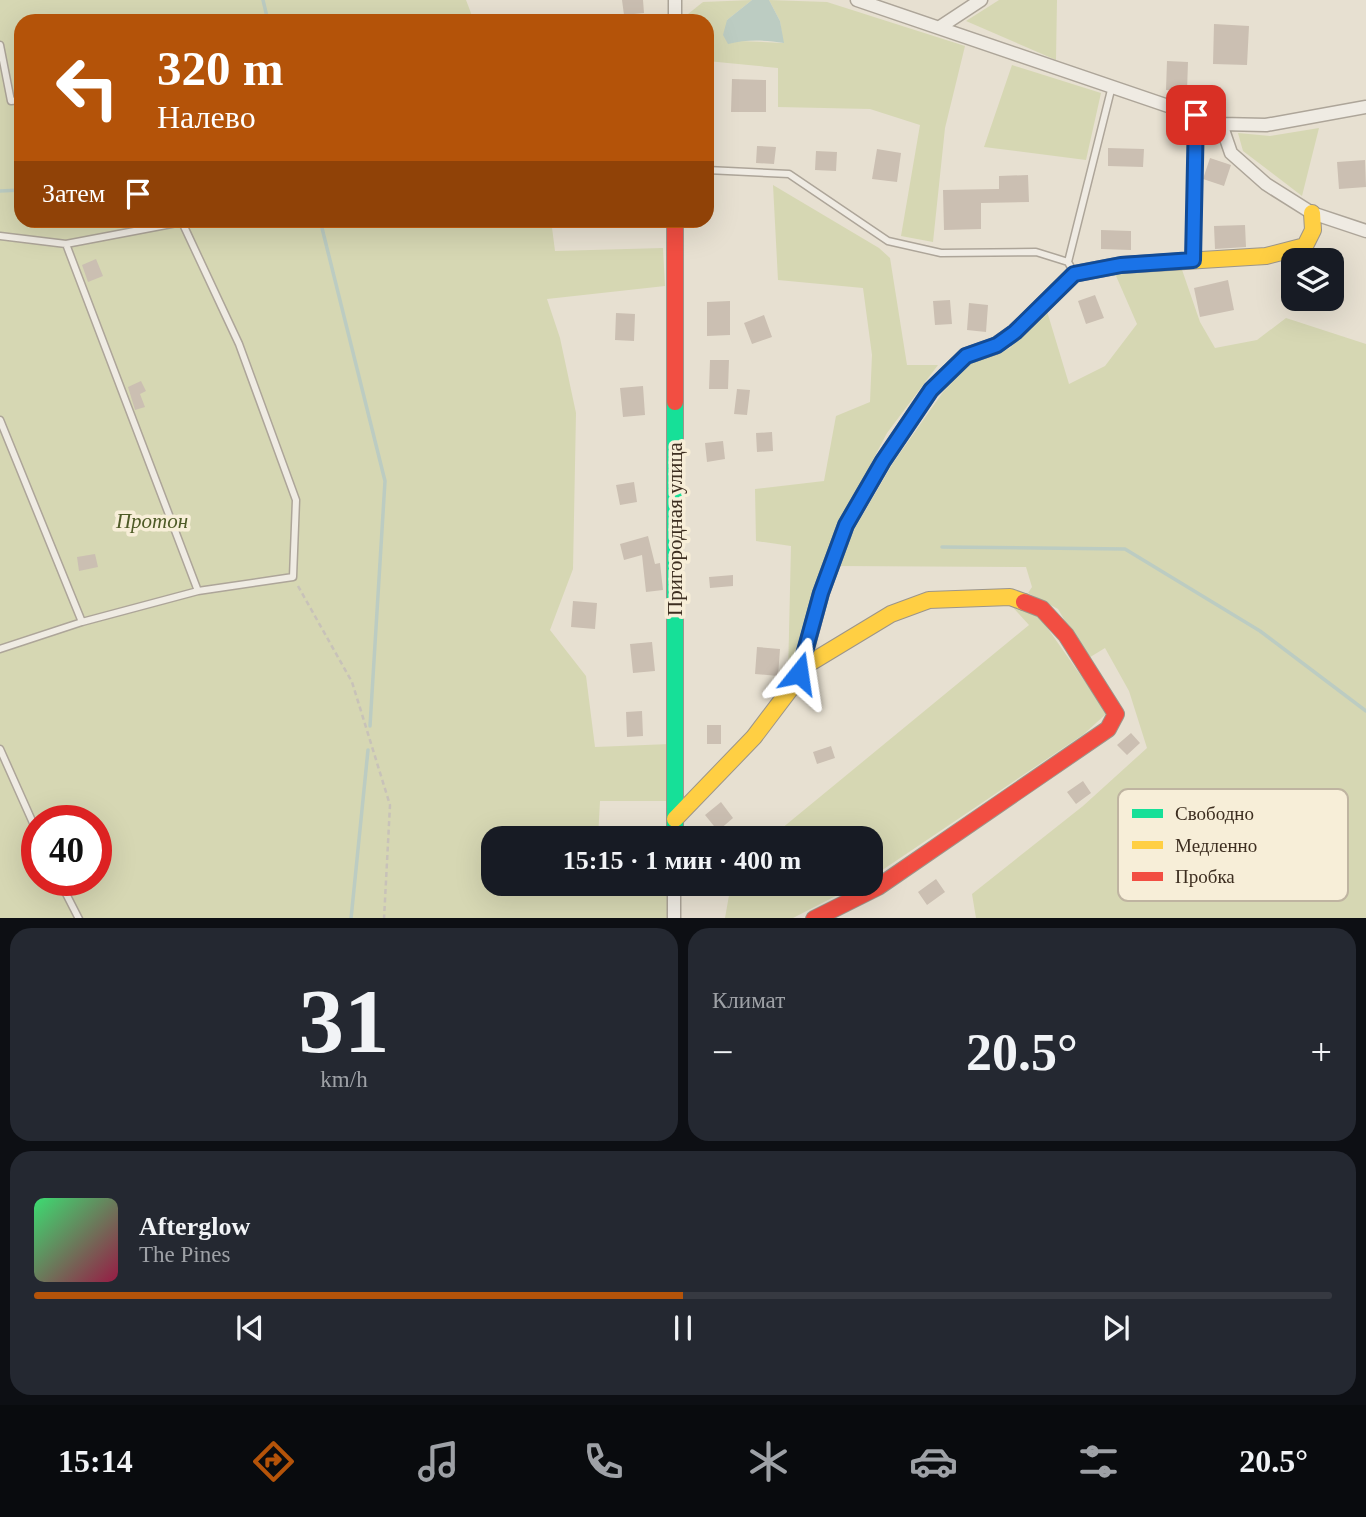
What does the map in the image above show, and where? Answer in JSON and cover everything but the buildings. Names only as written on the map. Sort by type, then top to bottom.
[{"type":"street","points":[[857,0],[1221,124],[1266,125],[1366,107]]},
{"type":"street","points":[[940,27],[981,0]]},
{"type":"street","points":[[1221,124],[1231,153],[1266,184],[1312,213],[1366,231]]},
{"type":"street","points":[[799,673],[821,593],[846,525],[883,461],[931,390],[966,356],[997,345],[1015,332],[1071,268],[1266,256],[1305,246],[1313,230],[1312,213]]},
{"type":"street","name":"Пригородная улица","points":[[675,228],[675,826]]},
{"type":"street","points":[[675,819],[722,773],[765,723],[799,673],[810,663],[891,614],[929,600],[1010,597],[1042,610],[1066,635],[1116,714],[1108,729],[878,887],[816,918]]},
{"type":"street","points":[[674,896],[674,918]]},
{"type":"lane","points":[[0,45],[11,101],[14,101]]},
{"type":"lane","points":[[714,170],[789,174],[888,241],[941,253],[1037,252],[1071,268],[1112,86]]},
{"type":"lane","points":[[1193,260],[1196,115]]},
{"type":"lane","points":[[0,236],[66,244],[150,228]]},
{"type":"lane","points":[[0,649],[82,622],[198,591],[293,577],[296,499],[239,344],[185,228]]},
{"type":"lane","points":[[66,244],[198,591]]},
{"type":"lane","points":[[0,420],[82,622]]},
{"type":"lane","points":[[0,749],[25,805]]},
{"type":"lane","points":[[67,896],[78,918]]},
{"type":"path","points":[[293,577],[352,682],[390,805],[384,918]]},
{"type":"green space","name":"Протон","points":[[0,0],[466,0],[471,14],[14,14],[14,228],[552,228],[555,251],[663,248],[665,286],[547,299],[560,338],[576,413],[573,569],[550,630],[586,676],[595,747],[670,744],[669,801],[600,801],[599,826],[481,826],[481,896],[668,896],[667,918],[0,918]]},
{"type":"green space","points":[[752,0],[727,20],[740,41],[783,43],[780,21],[769,0],[827,2],[965,46],[945,128],[933,242],[901,236],[920,125],[870,109],[778,107],[778,68],[714,62],[714,14],[688,14],[703,2]]},
{"type":"green space","points":[[999,0],[1057,0],[1056,60],[966,21]]},
{"type":"green space","points":[[1012,65],[1101,93],[1086,160],[984,147]]},
{"type":"green space","points":[[1319,128],[1302,196],[1243,151],[1238,133],[1270,136]]},
{"type":"green space","points":[[773,185],[879,248],[890,258],[907,365],[938,365],[887,433],[840,523],[794,670],[788,676],[791,546],[756,541],[755,489],[824,481],[836,416],[870,402],[872,355],[863,288],[778,280]]},
{"type":"green space","points":[[1180,264],[1200,322],[1215,348],[1257,340],[1286,318],[1366,344],[1366,918],[976,918],[972,894],[1083,806],[1147,748],[1129,691],[1105,648],[1087,659],[1058,609],[1028,593],[1032,587],[1026,567],[837,566],[852,533],[893,463],[943,392],[972,361],[1010,348],[1046,308],[1069,384],[1105,366],[1137,324],[1113,269]]},
{"type":"green space","points":[[1009,603],[1039,616],[1107,713],[1084,734],[883,870],[883,826],[785,826],[1029,625]]},
{"type":"green space","points":[[729,896],[836,896],[793,918],[725,918]]},
{"type":"shaded area","points":[[752,0],[769,0],[780,21],[784,43],[756,40],[728,44],[723,35],[727,20]]},
{"type":"waterway","points":[[263,0],[266,14]]},
{"type":"waterway","points":[[0,191],[14,190]]},
{"type":"waterway","points":[[322,228],[385,481],[370,726]]},
{"type":"waterway","points":[[942,547],[1125,549],[1260,631],[1366,711]]},
{"type":"waterway","points":[[351,918],[368,750]]},
{"type":"traffic: fast","points":[[800,671],[821,593],[846,525],[883,461],[931,390],[966,356],[995,346]]},
{"type":"traffic: fast","points":[[675,402],[675,826]]},
{"type":"traffic: slow","points":[[995,346],[1015,332],[1074,274],[1121,265],[1266,256],[1305,246],[1313,230],[1312,213]]},
{"type":"traffic: slow","points":[[675,819],[754,737],[810,663],[891,614],[929,600],[1010,597],[1024,602]]},
{"type":"traffic: jam","points":[[675,228],[675,402]]},
{"type":"traffic: jam","points":[[816,918],[878,887],[1108,729],[1116,714],[1066,635],[1042,609],[1024,602]]},
{"type":"route","points":[[799,673],[821,593],[846,525],[883,461],[931,390],[966,356],[997,345],[1015,332],[1074,274],[1121,265],[1193,260],[1196,115]]}]
